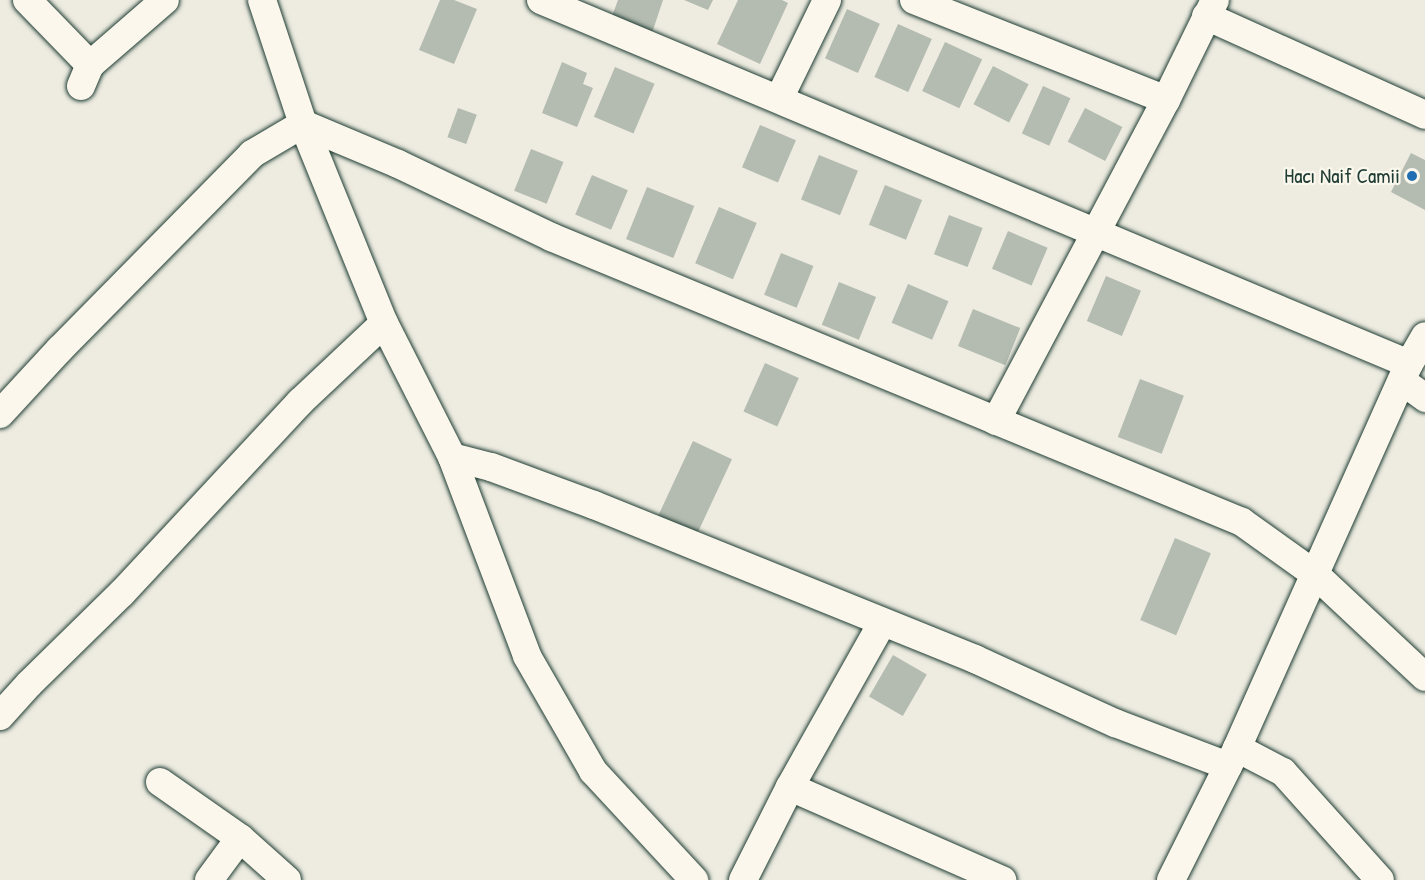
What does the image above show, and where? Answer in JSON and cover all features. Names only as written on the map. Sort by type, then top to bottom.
[{"type":"street","points":[[27,0],[85,76],[165,0]]},
{"type":"street","points":[[262,0],[303,124],[384,323],[452,457],[526,656],[593,771],[694,880]]},
{"type":"street","points":[[542,0],[1097,232],[1406,373],[1425,398]]},
{"type":"street","points":[[779,99],[827,0]]},
{"type":"street","points":[[914,0],[1166,100]]},
{"type":"street","points":[[996,421],[1166,100],[1210,8],[1425,115]]},
{"type":"street","points":[[0,414],[67,341],[252,154],[303,124]]},
{"type":"street","points":[[303,124],[398,164],[551,237],[1242,522],[1316,575],[1425,677]]},
{"type":"street","points":[[0,716],[29,684],[122,593],[300,402],[384,323]]},
{"type":"street","points":[[1171,880],[1232,757],[1406,373],[1425,336]]},
{"type":"street","points":[[452,457],[491,467],[594,505],[975,659],[1115,723],[1283,772],[1380,880]]},
{"type":"street","points":[[743,880],[790,787],[882,623]]},
{"type":"street","points":[[160,782],[240,838],[287,880]]},
{"type":"street","points":[[790,787],[1002,880]]},
{"type":"street","points":[[209,880],[240,838]]},
{"type":"building","points":[[440,0],[454,0],[477,9],[454,64],[419,50]]},
{"type":"building","points":[[618,0],[663,0],[652,33],[611,19]]},
{"type":"building","points":[[684,0],[713,0],[708,10]]},
{"type":"building","points":[[738,0],[782,0],[788,3],[760,64],[717,44]]},
{"type":"building","points":[[847,9],[880,24],[858,73],[825,58]]},
{"type":"building","points":[[898,24],[932,39],[908,92],[874,77]]},
{"type":"building","points":[[945,42],[982,59],[959,108],[922,91]]},
{"type":"building","points":[[562,62],[587,73],[583,84],[593,88],[577,127],[542,113]]},
{"type":"building","points":[[993,66],[1029,84],[1009,122],[973,104]]},
{"type":"building","points":[[615,67],[655,84],[633,134],[594,117]]},
{"type":"building","points":[[1043,86],[1070,98],[1049,146],[1022,134]]},
{"type":"building","points":[[458,108],[477,115],[466,144],[447,137]]},
{"type":"building","points":[[1085,108],[1122,127],[1105,161],[1068,142]]},
{"type":"building","points":[[760,125],[796,140],[778,183],[742,167]]},
{"type":"building","points":[[531,149],[563,162],[547,204],[514,191]]},
{"type":"building","name":"Hacı Naif Camii","points":[[1411,153],[1425,160],[1425,210],[1391,192]]},
{"type":"building","points":[[819,155],[858,171],[840,215],[801,200]]},
{"type":"building","points":[[592,175],[628,190],[611,230],[575,215]]},
{"type":"building","points":[[885,185],[922,200],[906,240],[869,225]]},
{"type":"building","points":[[647,187],[694,206],[673,258],[626,239]]},
{"type":"building","points":[[719,207],[757,223],[733,279],[695,263]]},
{"type":"building","points":[[949,215],[983,228],[968,267],[934,254]]},
{"type":"building","points":[[1008,231],[1048,248],[1032,286],[992,269]]},
{"type":"building","points":[[781,253],[813,266],[797,308],[764,295]]},
{"type":"building","points":[[1106,276],[1141,291],[1122,336],[1087,321]]},
{"type":"building","points":[[839,282],[876,297],[859,340],[822,325]]},
{"type":"building","points":[[908,284],[949,301],[932,340],[892,323]]},
{"type":"building","points":[[973,309],[1020,328],[1005,365],[958,346]]},
{"type":"building","points":[[765,363],[799,378],[777,426],[743,411]]},
{"type":"building","points":[[1140,379],[1184,396],[1162,454],[1118,437]]},
{"type":"building","points":[[693,441],[732,459],[697,533],[658,515]]},
{"type":"building","points":[[1175,538],[1211,553],[1176,635],[1140,620]]},
{"type":"building","points":[[893,655],[927,674],[903,716],[869,697]]},
{"type":"place","name":"Hacı Naif Camii","points":[[1412,176]]}]
